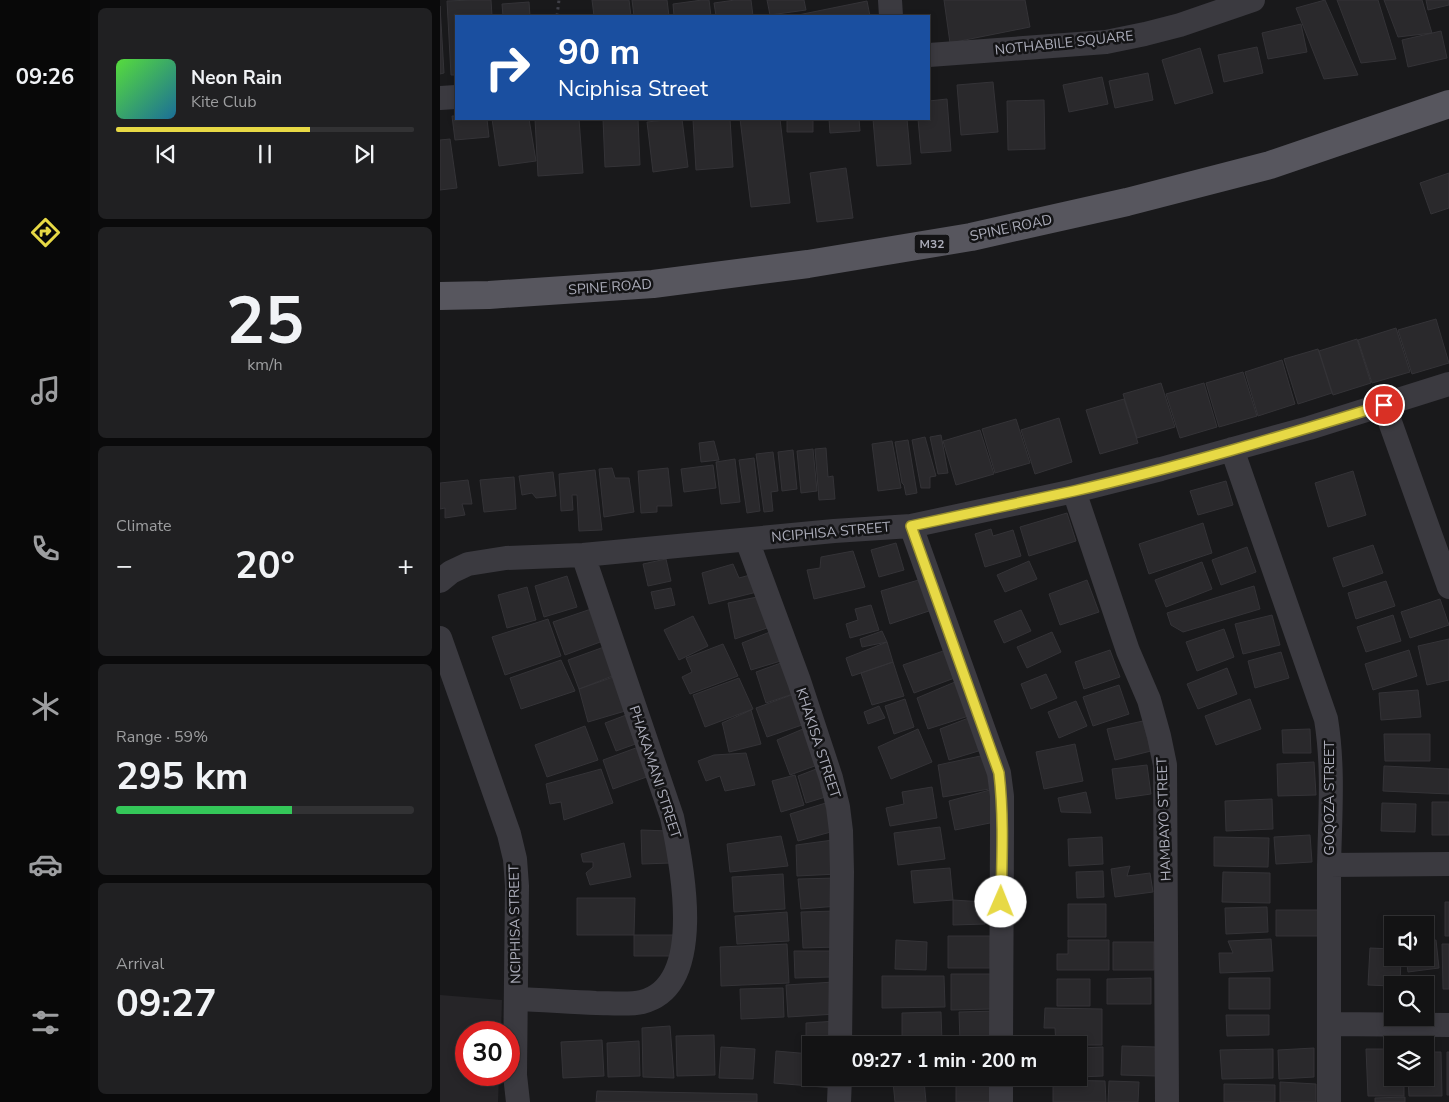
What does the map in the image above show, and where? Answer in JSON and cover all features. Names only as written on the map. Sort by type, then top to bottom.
[{"type":"main road","name":"SPINE ROAD","points":[[440,296],[489,295],[653,284],[808,264],[971,237],[1127,202],[1270,165],[1449,104]]},
{"type":"street","points":[[890,0],[892,15]]},
{"type":"street","name":"NOTHABILE SQUARE","points":[[930,56],[1106,42],[1180,25],[1253,0]]},
{"type":"street","points":[[440,98],[455,97]]},
{"type":"street","name":"NCIPHISA STREET","points":[[440,581],[451,572],[468,564],[506,558],[583,555],[834,531],[911,526],[1074,491],[1232,449],[1449,384]]},
{"type":"street","points":[[1384,405],[1449,587]]},
{"type":"street","name":"GOQOZA STREET","points":[[1232,449],[1326,719],[1332,765],[1329,864],[1329,1102]]},
{"type":"street","name":"HAMBAYO STREET","points":[[1074,491],[1128,652],[1148,700],[1159,736],[1164,765],[1167,1102]]},
{"type":"street","points":[[911,526],[999,773],[1002,796],[1001,1036]]},
{"type":"street","name":"KHAKISA STREET","points":[[747,540],[799,681],[831,778],[838,807],[841,831],[842,872],[840,1036]]},
{"type":"street","name":"PHAKAMANI STREET","points":[[516,999],[617,1004],[642,1002],[660,994],[674,979],[681,961],[685,939],[681,858],[672,817],[583,555]]},
{"type":"street","name":"NCIPHISA STREET","points":[[440,638],[509,834],[514,859],[517,886],[515,1075],[518,1102]]},
{"type":"street","points":[[1329,864],[1449,864]]},
{"type":"street","points":[[1329,1024],[1449,1025]]},
{"type":"street","points":[[839,1102],[840,1086]]},
{"type":"street","points":[[1001,1086],[1001,1102]]},
{"type":"path","points":[[557,15],[559,0]]},
{"type":"shaded area","points":[[440,995],[502,1000],[501,1021],[455,1021],[455,1086],[499,1086],[498,1102],[440,1102]]},
{"type":"building","points":[[491,0],[492,15],[455,15],[455,75],[451,75],[447,1]]},
{"type":"building","points":[[592,0],[629,0],[631,15],[594,15]]},
{"type":"building","points":[[632,0],[667,0],[669,15],[634,15]]},
{"type":"building","points":[[709,0],[711,15],[674,15],[673,4]]},
{"type":"building","points":[[751,0],[753,15],[716,15],[714,3]]},
{"type":"building","points":[[767,0],[804,0],[806,10],[770,15]]},
{"type":"building","points":[[944,0],[1025,0],[1030,27],[950,43]]},
{"type":"building","points":[[1325,0],[1358,75],[1324,79],[1296,8]]},
{"type":"building","points":[[1337,0],[1378,0],[1396,59],[1361,63]]},
{"type":"building","points":[[1384,0],[1422,0],[1432,33],[1398,37]]},
{"type":"building","points":[[1426,0],[1449,0],[1449,5],[1428,10]]},
{"type":"building","points":[[867,1],[870,15],[798,15]]},
{"type":"building","points":[[529,2],[530,15],[503,15],[502,4]]},
{"type":"building","points":[[440,6],[444,73],[440,74]]},
{"type":"building","points":[[1301,24],[1307,52],[1268,59],[1262,33]]},
{"type":"building","points":[[1441,31],[1447,58],[1408,67],[1402,40]]},
{"type":"building","points":[[1257,47],[1263,73],[1224,82],[1218,55]]},
{"type":"building","points":[[1200,48],[1213,93],[1175,104],[1162,60]]},
{"type":"building","points":[[1148,73],[1153,100],[1115,108],[1109,81]]},
{"type":"building","points":[[1102,77],[1108,104],[1069,112],[1063,85]]},
{"type":"building","points":[[993,82],[998,132],[961,135],[957,85]]},
{"type":"building","points":[[947,99],[951,151],[921,153],[918,120],[930,120],[930,101]]},
{"type":"building","points":[[1044,100],[1045,149],[1008,150],[1007,101]]},
{"type":"building","points":[[452,116],[455,116],[455,120],[487,120],[489,137],[455,140]]},
{"type":"building","points":[[492,120],[529,120],[536,161],[499,166]]},
{"type":"building","points":[[535,120],[579,120],[583,173],[538,176]]},
{"type":"building","points":[[603,120],[638,120],[640,165],[605,167]]},
{"type":"building","points":[[682,120],[688,167],[653,172],[647,122]]},
{"type":"building","points":[[693,120],[730,120],[733,167],[696,170]]},
{"type":"building","points":[[740,120],[780,120],[790,203],[751,207]]},
{"type":"building","points":[[787,120],[813,120],[813,132],[787,132]]},
{"type":"building","points":[[829,120],[859,120],[860,131],[830,133]]},
{"type":"building","points":[[873,120],[907,120],[911,164],[877,166]]},
{"type":"building","points":[[450,139],[457,188],[440,190],[440,140]]},
{"type":"building","points":[[846,168],[853,218],[817,222],[810,173]]},
{"type":"building","points":[[1449,173],[1449,208],[1431,214],[1420,183]]},
{"type":"building","points":[[1436,319],[1449,363],[1412,374],[1398,330]]},
{"type":"building","points":[[1396,328],[1410,372],[1372,383],[1358,340]]},
{"type":"building","points":[[1357,339],[1371,383],[1333,395],[1319,351]]},
{"type":"building","points":[[1318,349],[1332,393],[1298,404],[1284,359]]},
{"type":"building","points":[[1282,360],[1295,404],[1258,416],[1245,372]]},
{"type":"building","points":[[1243,372],[1257,416],[1219,427],[1206,383]]},
{"type":"building","points":[[1161,383],[1175,427],[1137,438],[1123,394]]},
{"type":"building","points":[[1204,383],[1217,427],[1180,438],[1166,394]]},
{"type":"building","points":[[1124,399],[1138,443],[1100,454],[1086,410]]},
{"type":"building","points":[[1059,418],[1072,462],[1035,474],[1021,430]]},
{"type":"building","points":[[1016,419],[1030,463],[995,473],[982,429]]},
{"type":"building","points":[[980,430],[994,474],[956,485],[943,441]]},
{"type":"building","points":[[941,435],[948,473],[938,474],[930,437]]},
{"type":"building","points":[[925,437],[936,476],[930,477],[930,488],[921,488],[912,440]]},
{"type":"building","points":[[908,440],[917,493],[906,495],[895,442]]},
{"type":"building","points":[[714,441],[719,460],[701,462],[699,443]]},
{"type":"building","points":[[892,441],[901,488],[878,491],[872,444]]},
{"type":"building","points":[[826,448],[828,477],[833,476],[835,499],[819,500],[815,449]]},
{"type":"building","points":[[813,449],[817,491],[801,493],[797,451]]},
{"type":"building","points":[[793,450],[797,489],[782,491],[778,452]]},
{"type":"building","points":[[773,452],[778,491],[771,492],[773,511],[764,512],[756,454]]},
{"type":"building","points":[[754,458],[760,511],[747,513],[739,460]]},
{"type":"building","points":[[735,459],[740,502],[721,504],[716,462]]},
{"type":"building","points":[[713,465],[716,488],[684,492],[681,469]]},
{"type":"building","points":[[612,468],[615,478],[629,478],[634,512],[604,517],[599,469]]},
{"type":"building","points":[[668,468],[672,506],[657,506],[657,512],[641,513],[638,471]]},
{"type":"building","points":[[595,470],[602,530],[579,531],[577,495],[572,495],[573,510],[561,511],[559,474]]},
{"type":"building","points":[[1353,471],[1366,515],[1328,527],[1315,483]]},
{"type":"building","points":[[553,472],[556,496],[536,498],[532,493],[522,495],[519,476]]},
{"type":"building","points":[[514,477],[516,509],[484,512],[480,480]]},
{"type":"building","points":[[468,480],[472,504],[462,504],[465,515],[445,518],[445,508],[440,509],[440,483]]},
{"type":"building","points":[[1226,481],[1233,505],[1198,515],[1190,491]]},
{"type":"building","points":[[1067,513],[1076,541],[1029,556],[1020,527]]},
{"type":"building","points":[[1203,523],[1212,553],[1149,574],[1139,544]]},
{"type":"building","points":[[991,529],[993,536],[1013,530],[1021,556],[985,567],[975,534]]},
{"type":"building","points":[[896,543],[904,570],[879,577],[871,550]]},
{"type":"building","points":[[1373,545],[1383,573],[1343,587],[1333,558]]},
{"type":"building","points":[[1247,547],[1256,572],[1221,585],[1212,560]]},
{"type":"building","points":[[853,551],[865,587],[814,599],[807,570],[820,568],[821,557]]},
{"type":"building","points":[[666,559],[671,581],[648,586],[643,564]]},
{"type":"building","points":[[1029,561],[1037,579],[1005,592],[997,575]]},
{"type":"building","points":[[1202,562],[1212,589],[1166,607],[1155,580]]},
{"type":"building","points":[[733,564],[739,578],[750,575],[757,592],[709,604],[702,573]]},
{"type":"building","points":[[567,576],[577,607],[544,617],[535,586]]},
{"type":"building","points":[[922,579],[932,610],[890,624],[881,591]]},
{"type":"building","points":[[1087,580],[1099,612],[1060,625],[1049,594]]},
{"type":"building","points":[[1386,581],[1395,606],[1356,619],[1348,593]]},
{"type":"building","points":[[1254,586],[1260,609],[1183,632],[1171,625],[1167,613]]},
{"type":"building","points":[[527,587],[536,620],[507,628],[498,595]]},
{"type":"building","points":[[671,588],[675,605],[655,609],[651,592]]},
{"type":"building","points":[[757,597],[767,628],[735,639],[728,603]]},
{"type":"building","points":[[1440,599],[1449,625],[1410,638],[1401,612]]},
{"type":"building","points":[[871,605],[879,630],[850,638],[846,624],[858,620],[855,609]]},
{"type":"building","points":[[591,609],[603,641],[565,655],[553,622]]},
{"type":"building","points":[[1021,610],[1031,631],[1004,643],[994,621]]},
{"type":"building","points":[[1272,615],[1280,645],[1243,654],[1235,624]]},
{"type":"building","points":[[1393,615],[1401,641],[1366,652],[1357,627]]},
{"type":"building","points":[[693,616],[708,646],[679,660],[664,630]]},
{"type":"building","points":[[548,619],[561,656],[505,675],[492,637]]},
{"type":"building","points":[[1224,629],[1234,657],[1197,671],[1186,642]]},
{"type":"building","points":[[775,630],[784,660],[751,670],[742,643]]},
{"type":"building","points":[[882,631],[887,642],[862,647],[860,639]]},
{"type":"building","points":[[1052,632],[1061,652],[1027,668],[1017,647]]},
{"type":"building","points":[[1449,639],[1449,680],[1427,685],[1418,646]]},
{"type":"building","points":[[887,642],[893,662],[852,676],[846,658]]},
{"type":"building","points":[[723,644],[738,676],[690,694],[682,677],[692,672],[686,658]]},
{"type":"building","points":[[604,647],[615,675],[579,689],[568,660]]},
{"type":"building","points":[[949,649],[960,676],[914,693],[903,665]]},
{"type":"building","points":[[1110,650],[1120,677],[1084,689],[1075,662]]},
{"type":"building","points":[[1409,650],[1417,676],[1373,690],[1365,664]]},
{"type":"building","points":[[1281,652],[1289,678],[1255,688],[1248,661]]},
{"type":"building","points":[[561,660],[575,691],[521,709],[510,678]]},
{"type":"building","points":[[789,660],[799,692],[766,703],[756,672]]},
{"type":"building","points":[[893,662],[904,696],[872,705],[861,673]]},
{"type":"building","points":[[1227,668],[1237,694],[1198,709],[1187,684]]},
{"type":"building","points":[[1046,674],[1057,698],[1031,709],[1021,684]]},
{"type":"building","points":[[619,675],[632,709],[588,722],[579,689]]},
{"type":"building","points":[[739,678],[753,709],[705,727],[693,695]]},
{"type":"building","points":[[962,679],[975,714],[928,729],[917,698]]},
{"type":"building","points":[[1119,685],[1129,714],[1093,726],[1083,697]]},
{"type":"building","points":[[1418,690],[1421,717],[1381,720],[1379,693]]},
{"type":"building","points":[[794,694],[805,724],[767,737],[756,708]]},
{"type":"building","points":[[905,699],[914,727],[894,734],[885,706]]},
{"type":"building","points":[[1250,699],[1261,729],[1216,745],[1205,716]]},
{"type":"building","points":[[1076,701],[1087,726],[1059,738],[1048,712]]},
{"type":"building","points":[[879,706],[885,718],[868,724],[864,712]]},
{"type":"building","points":[[751,710],[761,744],[729,752],[722,723]]},
{"type":"building","points":[[634,712],[644,741],[616,751],[605,723]]},
{"type":"building","points":[[971,717],[985,749],[949,760],[940,729]]},
{"type":"building","points":[[1143,721],[1151,751],[1115,760],[1107,729]]},
{"type":"building","points":[[585,726],[598,760],[547,777],[535,745]]},
{"type":"building","points":[[810,726],[823,763],[790,775],[777,740]]},
{"type":"building","points":[[918,729],[932,762],[891,779],[878,747]]},
{"type":"building","points":[[1310,729],[1311,753],[1283,753],[1282,730]]},
{"type":"building","points":[[1384,734],[1430,734],[1430,761],[1385,761]]},
{"type":"building","points":[[1075,744],[1083,781],[1044,789],[1036,752]]},
{"type":"building","points":[[644,745],[655,774],[613,789],[603,760]]},
{"type":"building","points":[[746,753],[755,785],[725,791],[720,776],[706,781],[698,761],[714,755]]},
{"type":"building","points":[[985,755],[995,788],[943,797],[938,765]]},
{"type":"building","points":[[1314,762],[1316,795],[1278,796],[1277,764]]},
{"type":"building","points":[[1147,765],[1151,794],[1116,799],[1112,769]]},
{"type":"building","points":[[824,766],[832,795],[806,803],[798,776]]},
{"type":"building","points":[[1384,766],[1449,769],[1449,794],[1383,791]]},
{"type":"building","points":[[601,769],[613,803],[564,820],[561,802],[550,804],[546,784]]},
{"type":"building","points":[[795,775],[804,805],[781,812],[772,781]]},
{"type":"building","points":[[932,787],[937,818],[890,826],[886,808],[904,804],[902,792]]},
{"type":"building","points":[[990,790],[1000,821],[955,830],[949,801]]},
{"type":"building","points":[[1086,792],[1091,813],[1061,812],[1058,798]]},
{"type":"building","points":[[1272,799],[1273,829],[1226,831],[1225,801]]},
{"type":"building","points":[[829,802],[838,830],[798,841],[790,814]]},
{"type":"building","points":[[1432,802],[1449,802],[1449,835],[1432,835]]},
{"type":"building","points":[[1382,803],[1416,804],[1415,832],[1381,831]]},
{"type":"building","points":[[940,827],[945,859],[898,865],[894,833]]},
{"type":"building","points":[[641,830],[669,831],[671,863],[642,864]]},
{"type":"building","points":[[1310,835],[1312,862],[1276,864],[1274,837]]},
{"type":"building","points":[[781,836],[788,866],[730,872],[727,844]]},
{"type":"building","points":[[1102,837],[1103,864],[1069,866],[1068,839]]},
{"type":"building","points":[[1214,837],[1269,838],[1268,867],[1214,866]]},
{"type":"building","points":[[833,840],[838,874],[797,876],[796,845]]},
{"type":"building","points":[[624,843],[631,877],[590,885],[586,873],[593,867],[593,862],[583,862],[581,854]]},
{"type":"building","points":[[1130,866],[1127,876],[1150,873],[1153,892],[1115,897],[1111,869]]},
{"type":"building","points":[[950,868],[953,900],[914,903],[911,871]]},
{"type":"building","points":[[1103,871],[1104,897],[1077,898],[1076,872]]},
{"type":"building","points":[[1223,872],[1270,873],[1270,903],[1222,902]]},
{"type":"building","points":[[783,874],[785,909],[734,912],[732,877]]},
{"type":"building","points":[[837,878],[838,906],[801,909],[798,879]]},
{"type":"building","points":[[577,898],[635,898],[634,935],[577,935]]},
{"type":"building","points":[[953,900],[984,902],[985,924],[953,925]]},
{"type":"building","points":[[1445,902],[1449,902],[1449,936],[1445,936]]},
{"type":"building","points":[[1068,904],[1106,904],[1106,937],[1068,937]]},
{"type":"building","points":[[1267,907],[1268,932],[1226,934],[1225,908]]},
{"type":"building","points":[[1276,910],[1320,910],[1320,936],[1276,936]]},
{"type":"building","points":[[836,911],[837,947],[803,948],[801,912]]},
{"type":"building","points":[[787,912],[789,941],[737,944],[735,916]]},
{"type":"building","points":[[634,935],[675,935],[675,956],[634,956]]},
{"type":"building","points":[[948,936],[990,936],[990,968],[948,968]]},
{"type":"building","points":[[1271,939],[1273,971],[1220,973],[1219,953],[1233,953],[1228,941]]},
{"type":"building","points":[[896,940],[927,942],[926,970],[895,969]]},
{"type":"building","points":[[1068,940],[1109,940],[1109,970],[1057,970],[1057,954],[1068,954]]},
{"type":"building","points":[[1434,940],[1436,940],[1439,968],[1408,972],[1407,966],[1434,966]]},
{"type":"building","points":[[1113,942],[1154,942],[1154,970],[1113,970]]},
{"type":"building","points":[[787,944],[789,983],[721,986],[720,947]]},
{"type":"building","points":[[1442,944],[1449,944],[1449,989],[1443,989]]},
{"type":"building","points":[[1370,948],[1384,949],[1384,966],[1401,966],[1400,976],[1384,976],[1384,986],[1368,985]]},
{"type":"building","points":[[794,951],[830,951],[831,977],[795,978]]},
{"type":"building","points":[[951,974],[991,974],[991,1009],[951,1010]]},
{"type":"building","points":[[882,976],[944,976],[945,1007],[882,1008]]},
{"type":"building","points":[[1151,978],[1151,1004],[1107,1004],[1107,979]]},
{"type":"building","points":[[1229,978],[1270,978],[1270,1009],[1229,1009]]},
{"type":"building","points":[[1057,979],[1090,979],[1090,1006],[1057,1006]]},
{"type":"building","points":[[834,982],[836,1014],[788,1017],[786,985]]},
{"type":"building","points":[[783,988],[784,1017],[741,1019],[740,989]]},
{"type":"building","points":[[1045,1008],[1102,1009],[1102,1045],[1087,1045],[1087,1036],[1055,1036],[1055,1028],[1044,1028]]},
{"type":"building","points":[[999,1011],[1000,1036],[960,1036],[959,1012]]},
{"type":"building","points":[[941,1012],[942,1036],[902,1036],[902,1013]]},
{"type":"building","points":[[1226,1015],[1269,1015],[1269,1035],[1227,1036]]},
{"type":"building","points":[[837,1021],[838,1036],[806,1036],[806,1023]]},
{"type":"building","points":[[670,1026],[674,1078],[643,1077],[642,1028]]},
{"type":"building","points":[[714,1035],[715,1075],[677,1076],[676,1036]]},
{"type":"building","points":[[602,1040],[604,1076],[563,1078],[561,1042]]},
{"type":"building","points":[[639,1041],[640,1076],[608,1077],[607,1043]]},
{"type":"building","points":[[1122,1046],[1157,1047],[1157,1076],[1121,1075]]},
{"type":"building","points":[[721,1047],[755,1049],[753,1079],[719,1078]]},
{"type":"building","points":[[1103,1047],[1103,1076],[1087,1077],[1087,1048]]},
{"type":"building","points":[[1314,1048],[1314,1077],[1279,1079],[1278,1050]]},
{"type":"building","points":[[1273,1049],[1273,1078],[1222,1079],[1220,1050]]},
{"type":"building","points":[[1366,1049],[1384,1049],[1384,1086],[1404,1086],[1404,1096],[1368,1096]]},
{"type":"building","points":[[776,1051],[802,1053],[802,1085],[774,1083]]},
{"type":"building","points":[[1434,1052],[1441,1052],[1442,1096],[1409,1096],[1408,1086],[1434,1086]]},
{"type":"building","points":[[1447,1052],[1449,1052],[1449,1095],[1447,1095]]},
{"type":"building","points":[[1087,1081],[1105,1081],[1106,1102],[1053,1102],[1053,1086],[1087,1086]]},
{"type":"building","points":[[1109,1081],[1139,1082],[1138,1102],[1108,1102]]},
{"type":"building","points":[[1280,1082],[1316,1084],[1316,1102],[1280,1102]]},
{"type":"building","points":[[1224,1084],[1275,1085],[1275,1102],[1224,1102]]},
{"type":"building","points":[[810,1086],[834,1086],[834,1088]]},
{"type":"building","points":[[893,1086],[925,1086],[926,1102],[895,1102]]},
{"type":"building","points":[[956,1086],[994,1086],[995,1102],[956,1102]]},
{"type":"building","points":[[597,1091],[757,1094],[757,1102],[596,1102]]},
{"type":"building","points":[[1405,1097],[1405,1102],[1375,1102],[1375,1098]]},
{"type":"route","points":[[1001,902],[1002,796],[999,773],[911,526],[1074,491],[1310,428],[1384,405]]}]
